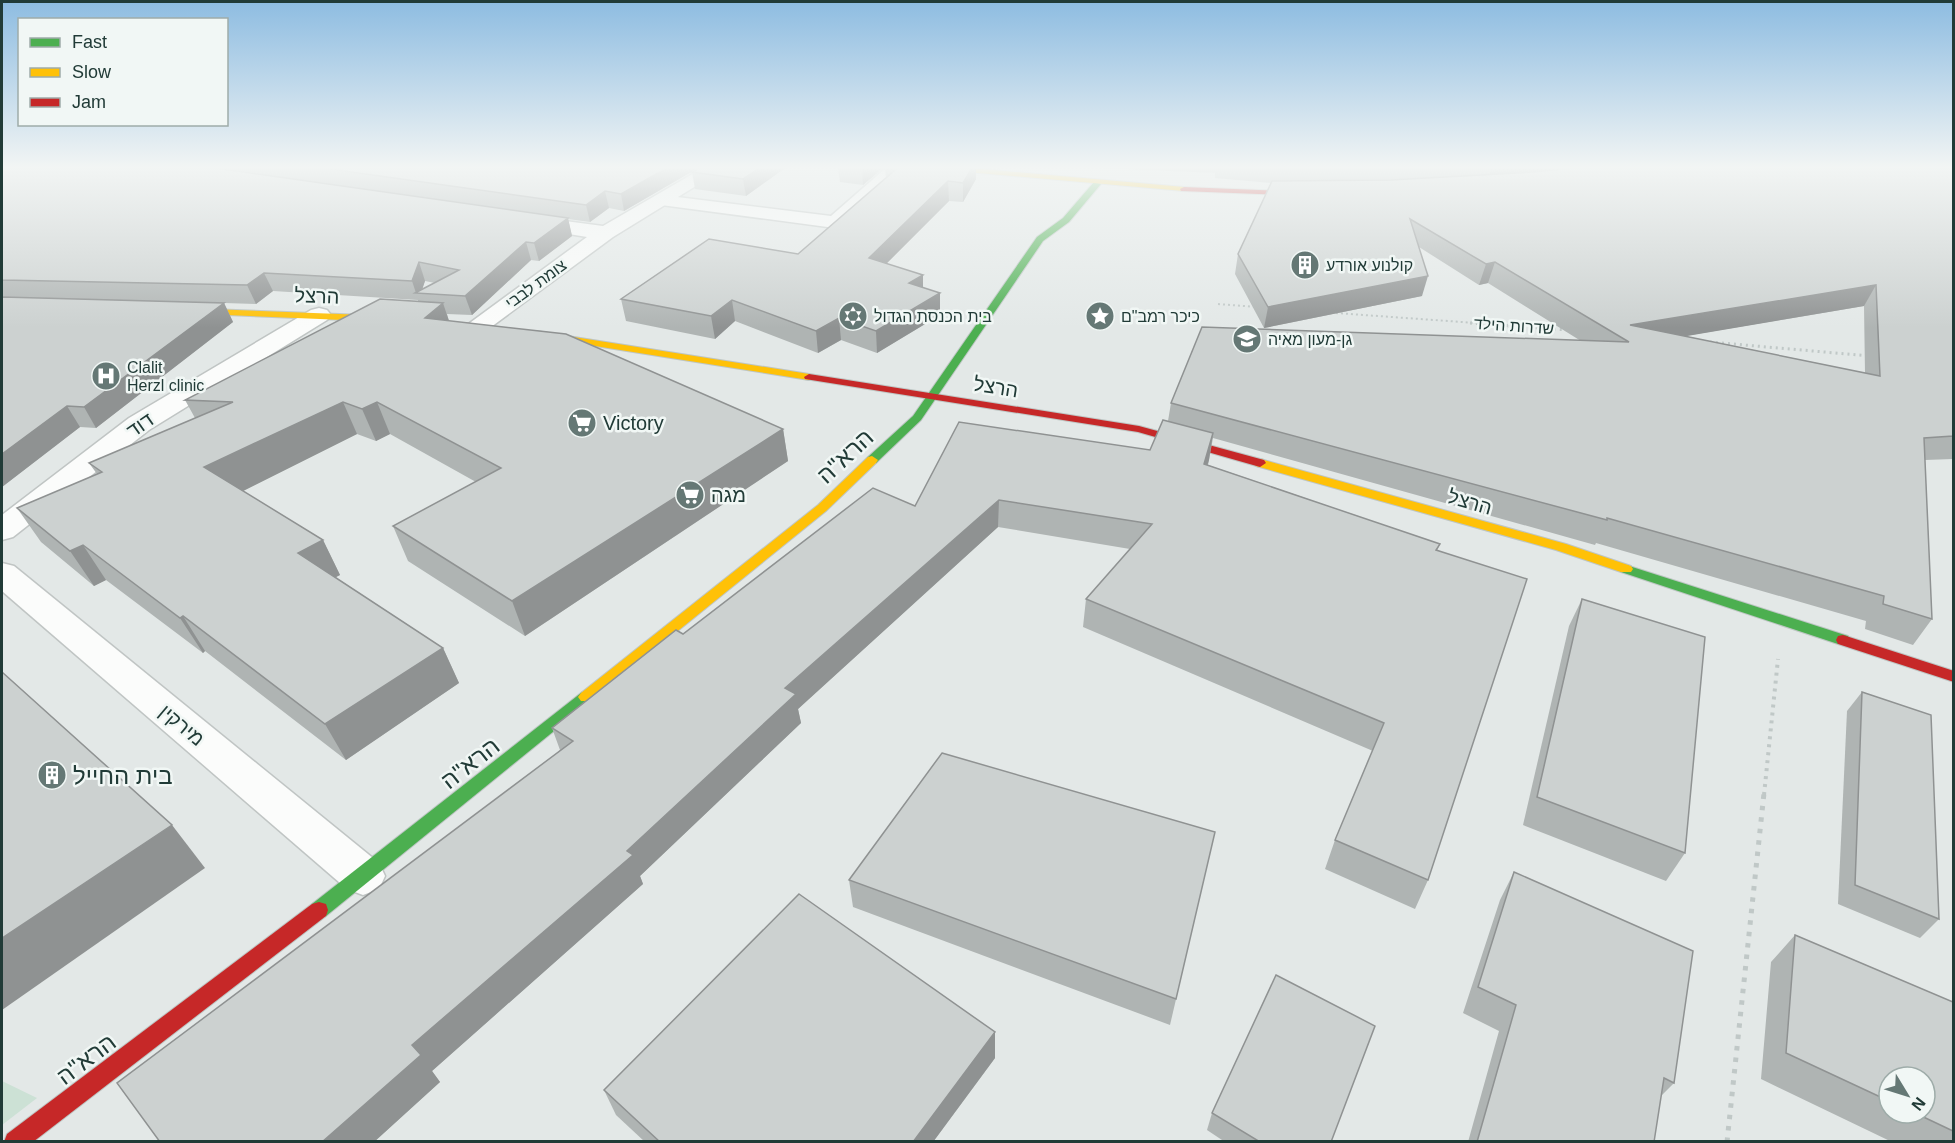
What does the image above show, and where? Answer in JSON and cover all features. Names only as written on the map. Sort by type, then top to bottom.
[{"type":"street","points":[[524,221],[606,233]]},
{"type":"street","name":"צומת לבבי","points":[[474,324],[625,221]]},
{"type":"street","points":[[1040,239],[1045,221]]},
{"type":"street","points":[[1040,239],[1064,221]]},
{"type":"street","name":"הרא\"ה","points":[[15,1142],[363,876],[822,508],[902,435],[933,396],[1040,239]]},
{"type":"street","name":"הרצל","points":[[166,311],[411,320]]},
{"type":"street","name":"דוד","points":[[2,530],[139,424],[319,315]]},
{"type":"street","points":[[474,324],[503,328]]},
{"type":"street","name":"הרצל","points":[[526,332],[1138,429],[1561,547],[1953,676]]},
{"type":"street","points":[[955,414],[992,406]]},
{"type":"street","points":[[902,435],[931,419]]},
{"type":"street","name":"מירקין","points":[[2,574],[363,876]]},
{"type":"path","points":[[1218,304],[1265,307]]},
{"type":"path","name":"שדרות הילד","points":[[1335,313],[1568,330]]},
{"type":"path","points":[[1708,341],[1872,356]]},
{"type":"path","points":[[1726,1142],[1761,835],[1782,620]]},
{"type":"green space","points":[[2,1081],[37,1098],[2,1125]]},
{"type":"building","points":[[2,221],[563,221],[534,243],[526,242],[465,296],[415,293],[459,270],[419,262],[412,281],[264,273],[247,285],[2,280]]},
{"type":"building","points":[[836,221],[907,221],[869,258],[923,275],[909,283],[940,293],[876,331],[839,318],[816,331],[732,300],[711,316],[621,299],[709,239],[798,254]]},
{"type":"building","points":[[1253,221],[1411,221],[1428,276],[1268,307],[1238,254]]},
{"type":"building","points":[[1414,221],[1953,221],[1953,436],[1924,438],[1932,619],[1883,604],[1884,596],[1607,518],[1607,520],[1171,403],[1202,327],[1629,342],[1495,262],[1486,264]],"holes":[[[1876,285],[1880,376],[1630,325]]]},
{"type":"building","points":[[2,297],[224,303],[84,407],[67,406],[2,454]]},
{"type":"building","points":[[380,299],[443,303],[425,318],[566,334],[783,429],[512,601],[393,526],[501,468],[377,402],[362,409],[343,402],[204,467],[323,540],[298,553],[443,648],[325,724],[183,616],[180,618],[83,545],[70,551],[17,508],[102,472],[89,463],[233,402],[185,400]]},
{"type":"building","points":[[1163,420],[1213,433],[1204,464],[1440,544],[1436,550],[1527,579],[1428,880],[1335,840],[1384,723],[1086,599],[1152,524],[999,500],[785,688],[796,694],[627,851],[633,855],[412,1045],[421,1055],[322,1142],[160,1142],[117,1083],[573,741],[552,728],[676,630],[683,634],[873,488],[915,506],[959,422],[1150,450]]},
{"type":"building","points":[[1582,599],[1705,637],[1685,853],[1537,797]]},
{"type":"building","name":"בית החייל","points":[[2,672],[172,825],[2,938]]},
{"type":"building","points":[[1862,692],[1931,715],[1939,919],[1855,885]]},
{"type":"building","points":[[942,753],[1215,832],[1176,999],[849,880]]},
{"type":"building","points":[[1514,872],[1693,951],[1674,1083],[1664,1078],[1654,1142],[1477,1142],[1516,1005],[1478,987]]},
{"type":"building","points":[[799,894],[995,1032],[913,1142],[660,1142],[604,1090]]},
{"type":"building","points":[[1795,935],[1953,1002],[1953,1131],[1937,1123],[1937,1065],[1877,1065],[1877,1095],[1786,1053]]},
{"type":"building","points":[[1276,975],[1375,1026],[1331,1142],[1260,1142],[1212,1113]]},
{"type":"traffic: fast","points":[[872,460],[917,418],[1040,239],[1064,221]]},
{"type":"traffic: fast","points":[[1626,569],[1843,640]]},
{"type":"traffic: fast","points":[[319,910],[586,697]]},
{"type":"traffic: slow","points":[[183,311],[392,319]]},
{"type":"traffic: slow","points":[[536,334],[809,377]]},
{"type":"traffic: slow","points":[[586,697],[822,508],[872,460]]},
{"type":"traffic: slow","points":[[1260,463],[1561,547],[1626,569]]},
{"type":"traffic: jam","points":[[809,377],[1139,429],[1260,463]]},
{"type":"traffic: jam","points":[[1843,640],[1954,677]]},
{"type":"traffic: jam","points":[[15,1142],[319,910]]},
{"type":"place","name":"קולנוע אורדע","points":[[1305,265]]},
{"type":"place","name":"בית הכנסת הגדול","points":[[853,316]]},
{"type":"place","name":"כיכר רמב\"ם","points":[[1100,316]]},
{"type":"place","name":"גן-מעון מאיה","points":[[1247,339]]},
{"type":"place","name":"Clalit Herzl clinic","points":[[106,376]]},
{"type":"place","name":"Victory","points":[[582,423]]},
{"type":"place","name":"מגה","points":[[690,495]]},
{"type":"place","name":"בית החייל","points":[[52,775]]}]
